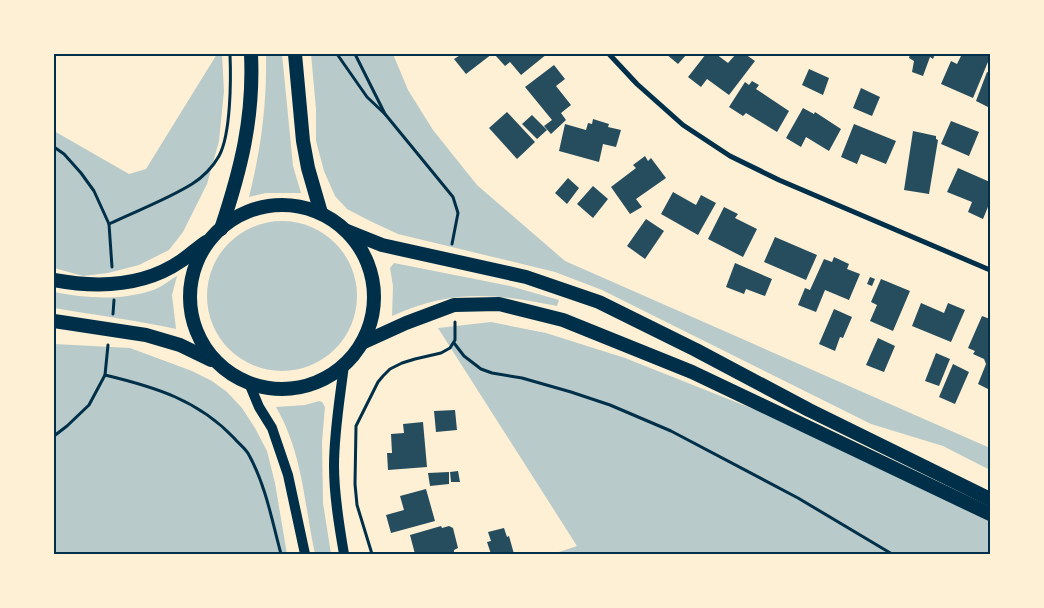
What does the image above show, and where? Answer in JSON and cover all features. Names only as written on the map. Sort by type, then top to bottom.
[{"type":"highway","points":[[221,229],[243,156],[248,130],[251,54]]},
{"type":"highway","points":[[295,54],[303,141],[320,213]]},
{"type":"highway","points":[[54,280],[76,284],[114,285],[127,283],[155,274],[180,262],[221,229],[252,211],[276,205],[288,205],[320,213],[347,231],[382,245],[526,277],[599,302],[696,350],[809,410],[990,499]]},
{"type":"highway","points":[[54,321],[146,335],[180,346],[211,360],[229,373],[249,383],[269,388],[289,389],[309,385],[327,377],[344,365],[362,343],[371,321],[374,298],[372,276],[363,254],[347,231]]},
{"type":"highway","points":[[210,238],[193,273],[190,296],[192,318],[211,360]]},
{"type":"highway","points":[[362,343],[406,323],[454,305],[499,304],[563,320],[692,372],[990,514]]},
{"type":"main road","points":[[344,365],[334,466],[336,497],[344,554]]},
{"type":"main road","points":[[249,383],[259,407],[272,428],[288,475],[305,554]]},
{"type":"street","points":[[609,54],[637,84],[683,125],[730,156],[778,180],[990,270]]},
{"type":"path","points":[[54,147],[64,154],[94,191],[109,224],[193,184],[207,172],[219,156],[224,142],[229,104],[230,54]]},
{"type":"path","points":[[337,54],[367,97],[385,114],[453,197],[458,213],[449,260]]},
{"type":"path","points":[[355,54],[385,114]]},
{"type":"path","points":[[372,554],[357,505],[355,484],[356,426],[378,382],[390,369],[414,358],[441,353],[450,348],[454,343],[455,337],[454,305]]},
{"type":"path","points":[[454,343],[464,356],[481,369],[571,392],[610,405],[671,431],[798,498],[892,554]]},
{"type":"path","points":[[106,375],[148,385],[173,395],[205,412],[227,430],[249,454],[262,483],[280,554]]},
{"type":"shaded area","points":[[217,54],[222,54],[224,91],[219,141],[207,184],[183,232],[169,250],[139,265],[108,273],[83,276],[54,268],[54,131],[129,174],[146,169]]},
{"type":"shaded area","points":[[266,54],[282,54],[293,166],[301,193],[266,193],[249,197],[262,126]]},
{"type":"shaded area","points":[[311,54],[393,54],[408,90],[433,130],[477,185],[565,261],[990,448],[990,470],[943,446],[871,424],[602,290],[555,272],[398,234],[347,209],[335,196],[324,171],[316,141],[316,109]]},
{"type":"shaded area","points":[[282,221],[297,222],[311,227],[335,243],[351,267],[356,281],[356,311],[351,325],[335,349],[311,365],[297,370],[282,371],[267,370],[253,365],[229,349],[213,325],[208,311],[207,296],[208,281],[213,267],[229,243],[253,227],[267,222]]},
{"type":"shaded area","points":[[394,263],[510,286],[559,300],[557,306],[513,298],[473,296],[434,301],[392,316],[393,286],[390,268]]},
{"type":"shaded area","points":[[177,276],[172,295],[176,329],[54,308],[54,292],[102,298],[126,296],[153,290]]},
{"type":"shaded area","points":[[491,322],[546,333],[625,358],[766,414],[990,520],[990,554],[561,554],[559,552],[577,546],[438,328]]},
{"type":"shaded area","points":[[54,344],[130,348],[192,371],[212,381],[227,392],[242,408],[267,451],[275,483],[287,554],[54,554]]},
{"type":"shaded area","points":[[319,401],[325,407],[322,442],[323,503],[331,554],[315,554],[302,479],[292,443],[276,407],[305,405]]},
{"type":"building","points":[[462,54],[492,54],[466,74],[454,59]]},
{"type":"building","points":[[547,54],[521,75],[510,62],[505,66],[495,55]]},
{"type":"building","points":[[666,54],[687,54],[678,64]]},
{"type":"building","points":[[706,54],[716,54],[728,63],[736,54],[745,54],[755,61],[729,95],[707,79],[701,87],[688,77]]},
{"type":"building","points":[[910,54],[935,54],[933,59],[930,57],[923,76],[912,72],[914,61],[909,58]]},
{"type":"building","points":[[956,54],[986,54],[990,57],[973,98],[941,84],[951,61],[957,64],[961,56]]},
{"type":"building","points":[[554,65],[565,79],[556,86],[571,105],[561,113],[566,120],[551,134],[544,126],[552,120],[525,87]]},
{"type":"building","points":[[809,69],[829,78],[823,95],[802,85]]},
{"type":"building","points":[[987,72],[990,73],[990,108],[976,101]]},
{"type":"building","points":[[752,81],[759,85],[756,89],[789,111],[777,132],[746,113],[743,116],[729,107],[745,82],[749,85]]},
{"type":"building","points":[[861,88],[880,97],[872,116],[853,108]]},
{"type":"building","points":[[803,108],[814,114],[815,112],[841,129],[829,151],[806,137],[801,147],[786,138]]},
{"type":"building","points":[[507,112],[535,142],[517,159],[489,128]]},
{"type":"building","points":[[532,115],[547,130],[537,139],[522,124]]},
{"type":"building","points":[[593,119],[609,124],[608,127],[621,130],[616,147],[603,144],[599,162],[559,151],[565,124],[586,130],[588,123],[592,124]]},
{"type":"building","points":[[951,121],[979,132],[969,156],[941,144]]},
{"type":"building","points":[[854,124],[896,141],[886,164],[861,154],[857,164],[841,157]]},
{"type":"building","points":[[913,131],[936,136],[938,140],[929,194],[904,190]]},
{"type":"building","points":[[645,156],[648,161],[651,158],[666,178],[636,199],[642,207],[630,214],[611,187],[636,168],[633,165]]},
{"type":"building","points":[[958,168],[990,182],[990,202],[983,219],[968,212],[972,202],[947,192]]},
{"type":"building","points":[[568,178],[579,188],[567,204],[555,193]]},
{"type":"building","points":[[593,186],[608,199],[593,218],[577,204]]},
{"type":"building","points":[[673,192],[696,205],[701,195],[716,203],[698,235],[661,214]]},
{"type":"building","points":[[724,207],[738,214],[735,218],[757,229],[743,257],[708,239]]},
{"type":"building","points":[[646,219],[664,231],[645,259],[627,246]]},
{"type":"building","points":[[775,237],[817,255],[806,280],[764,262]]},
{"type":"building","points":[[834,257],[849,264],[847,269],[860,274],[849,300],[825,290],[816,312],[798,305],[805,288],[810,290],[824,259],[832,262]]},
{"type":"building","points":[[735,263],[772,279],[765,296],[746,289],[744,294],[726,287]]},
{"type":"building","points":[[870,277],[875,279],[872,286],[867,284]]},
{"type":"building","points":[[881,279],[910,291],[893,331],[870,321],[877,305],[871,302]]},
{"type":"building","points":[[921,303],[944,313],[948,303],[965,310],[951,342],[912,326]]},
{"type":"building","points":[[834,309],[852,317],[843,338],[840,337],[835,351],[819,344]]},
{"type":"building","points":[[982,316],[990,319],[990,390],[978,384],[986,364],[984,359],[973,354],[975,351],[968,348]]},
{"type":"building","points":[[878,338],[895,346],[884,372],[866,365]]},
{"type":"building","points":[[936,353],[950,359],[939,386],[925,381]]},
{"type":"building","points":[[953,364],[969,372],[955,404],[939,397]]},
{"type":"building","points":[[455,410],[457,430],[436,432],[434,411]]},
{"type":"building","points":[[423,422],[427,467],[388,470],[387,453],[392,453],[391,434],[404,433],[403,424]]},
{"type":"building","points":[[458,471],[460,482],[451,482],[450,472]]},
{"type":"building","points":[[449,472],[449,484],[430,486],[428,473]]},
{"type":"building","points":[[426,489],[435,521],[391,533],[386,515],[404,510],[400,496]]},
{"type":"building","points":[[441,526],[442,528],[449,526],[453,528],[458,548],[454,550],[454,553],[415,554],[410,535]]},
{"type":"building","points":[[504,528],[507,537],[509,536],[514,554],[491,554],[487,542],[491,541],[488,532]]}]
